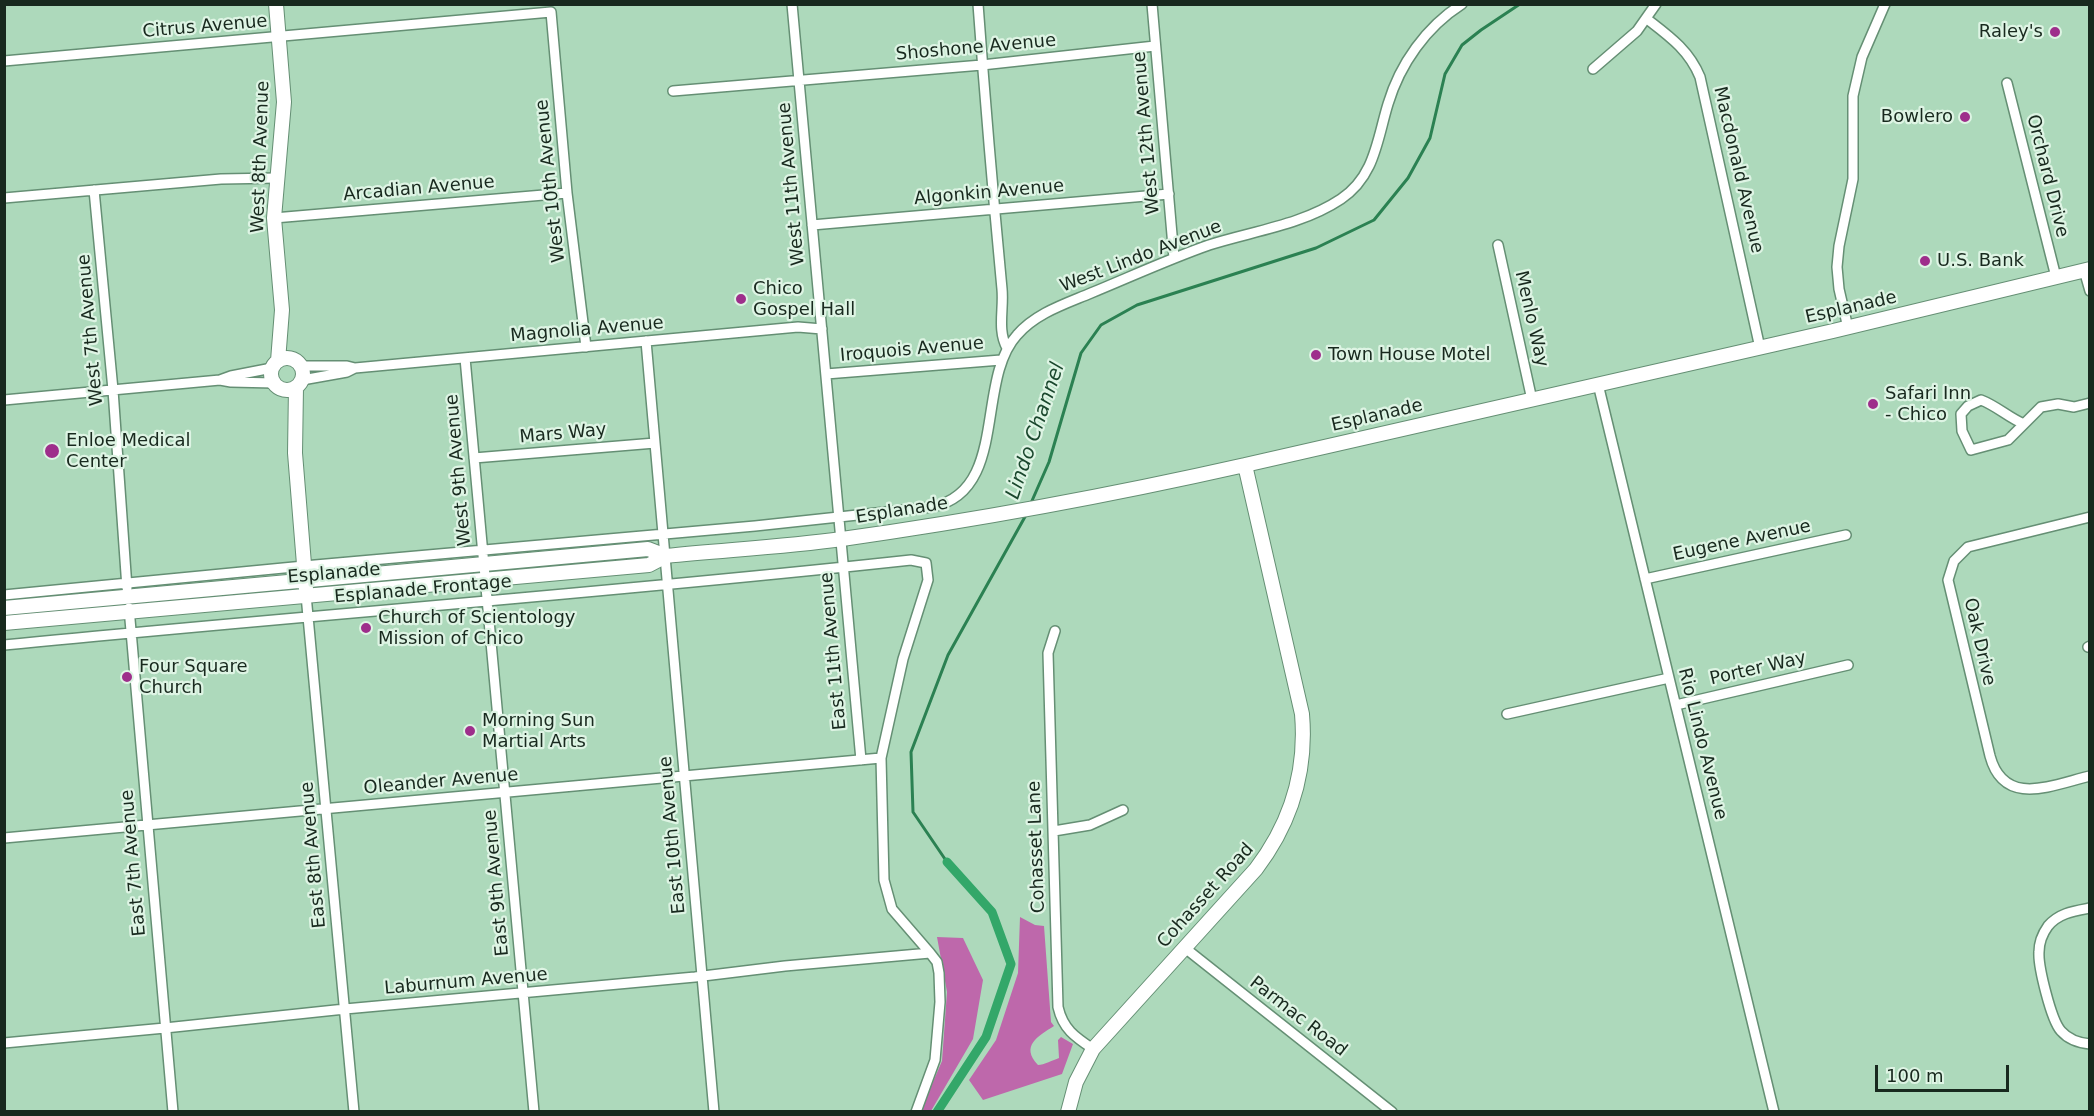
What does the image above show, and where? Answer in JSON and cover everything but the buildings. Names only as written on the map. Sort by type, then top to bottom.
[{"type":"main road","name":"West 8th Avenue","points":[[276,4],[284,112],[274,218],[282,310],[277,375],[295,453]]},
{"type":"main road","name":"Esplanade","points":[[4,608],[127,590],[306,588],[486,579],[648,565],[666,556],[840,539],[967,520],[1161,484],[1848,328],[2087,269]]},
{"type":"main road","name":"West 8th Avenue","points":[[282,310],[299,373],[295,453],[306,588]]},
{"type":"main road","points":[[289,358],[299,373],[292,390],[277,375],[289,358]]},
{"type":"main road","name":"Cohasset Road","points":[[1068,1112],[1076,1082],[1093,1049],[1271,850],[1291,806],[1301,768],[1303,732],[1301,712],[1245,465]]},
{"type":"main road","name":"Esplanade","points":[[4,623],[129,612],[485,565],[648,549],[666,556]]},
{"type":"street","name":"West 11th Avenue","points":[[792,4],[840,539]]},
{"type":"street","points":[[978,4],[993,210],[1002,293],[1002,339],[1007,348]]},
{"type":"street","name":"West 12th Avenue","points":[[1152,4],[1174,258]]},
{"type":"street","name":"West Lindo Avenue","points":[[838,517],[932,507],[947,504],[960,495],[972,478],[982,454],[1001,360],[1007,348],[1024,328],[1048,312],[1174,258],[1218,242],[1303,218],[1328,207],[1352,190],[1368,170],[1375,155],[1388,104],[1403,68],[1431,29],[1462,4]]},
{"type":"street","points":[[1593,69],[1622,46],[1647,19],[1656,4]]},
{"type":"street","points":[[1848,328],[1839,289],[1837,267],[1853,179],[1853,96],[1862,57],[1885,4]]},
{"type":"street","name":"Citrus Avenue","points":[[4,61],[551,12]]},
{"type":"street","name":"West 10th Avenue","points":[[551,12],[567,193],[586,347]]},
{"type":"street","name":"Macdonald Avenue","points":[[1647,19],[1679,45],[1691,59],[1700,76],[1760,348]]},
{"type":"street","name":"Shoshone Avenue","points":[[673,91],[982,65],[1155,46]]},
{"type":"street","name":"Orchard Drive","points":[[2007,83],[2056,277]]},
{"type":"street","points":[[4,198],[221,178],[277,178]]},
{"type":"street","name":"West 7th Avenue","points":[[94,190],[113,390],[129,612]]},
{"type":"street","name":"Arcadian Avenue","points":[[274,218],[567,193]]},
{"type":"street","name":"Algonkin Avenue","points":[[812,225],[1169,194]]},
{"type":"street","name":"Menlo Way","points":[[1498,245],[1532,400]]},
{"type":"street","points":[[2087,269],[2090,291]]},
{"type":"street","name":"Magnolia Avenue","points":[[299,373],[347,366],[355,368],[798,327],[822,329]]},
{"type":"street","points":[[646,341],[666,556]]},
{"type":"street","name":"West 9th Avenue","points":[[465,358],[486,579]]},
{"type":"street","name":"Iroquois Avenue","points":[[826,374],[1001,360]]},
{"type":"street","name":"Magnolia Avenue","points":[[299,373],[347,372],[355,368]]},
{"type":"street","points":[[220,380],[231,382],[277,375]]},
{"type":"street","points":[[4,400],[220,380],[231,376],[277,375]]},
{"type":"street","name":"Rio Lindo Avenue","points":[[1598,384],[1774,1112]]},
{"type":"street","points":[[2024,424],[1981,400],[1968,406],[1961,414],[1962,431],[1971,450],[2008,440],[2024,424],[2041,407],[2058,405],[2074,407],[2090,403]]},
{"type":"street","name":"Mars Way","points":[[474,458],[655,443]]},
{"type":"street","name":"Esplanade Frontage","points":[[4,595],[127,590],[304,566],[838,517]]},
{"type":"street","name":"Oak Drive","points":[[2090,517],[1968,547],[1954,561],[1948,580],[1988,748],[1997,776],[2012,786],[2029,790],[2090,776]]},
{"type":"street","name":"Eugene Avenue","points":[[1645,579],[1846,535]]},
{"type":"street","name":"East 11th Avenue","points":[[840,539],[861,760]]},
{"type":"street","name":"East 10th Avenue","points":[[666,556],[714,1112]]},
{"type":"street","name":"Esplanade Frontage","points":[[4,645],[308,616],[488,602],[911,560],[926,563],[928,580],[903,659],[880,758]]},
{"type":"street","name":"East 9th Avenue","points":[[486,579],[534,1112]]},
{"type":"street","name":"East 8th Avenue","points":[[306,588],[354,1112]]},
{"type":"street","name":"East 7th Avenue","points":[[129,612],[173,1112]]},
{"type":"street","name":"Cohasset Lane","points":[[1055,631],[1050,640],[1048,653],[1058,1007],[1066,1029],[1093,1049]]},
{"type":"street","name":"Porter Way","points":[[1676,705],[1848,665]]},
{"type":"street","points":[[1507,714],[1669,678]]},
{"type":"street","points":[[880,758],[884,880],[892,909],[937,962],[939,973],[938,1034],[933,1069],[916,1112]]},
{"type":"street","name":"Oleander Avenue","points":[[4,838],[880,758]]},
{"type":"street","points":[[1054,831],[1085,827],[1123,810]]},
{"type":"street","points":[[2090,908],[2068,913],[2055,919],[2046,930],[2038,950],[2040,966],[2056,1023],[2070,1038],[2090,1044]]},
{"type":"street","name":"Parmac Road","points":[[1185,948],[1392,1112]]},
{"type":"street","name":"Laburnum Avenue","points":[[4,1043],[702,977],[785,966],[930,953]]},
{"type":"shaded area","points":[[1020,917],[1035,925],[1044,926],[1051,1022],[1054,1026],[1033,1042],[1031,1052],[1033,1058],[1038,1065],[1059,1058],[1058,1040],[1061,1037],[1073,1044],[1062,1074],[983,1100],[969,1080],[996,1040],[1018,973]]},
{"type":"shaded area","points":[[937,937],[963,938],[983,980],[973,1039],[931,1111],[920,1112],[942,1061],[947,992]]},
{"type":"waterway","name":"Lindo Channel","points":[[1031,503],[1049,462],[1081,353],[1101,325],[1137,305],[1316,248],[1374,220],[1408,178],[1430,138],[1445,74],[1462,45],[1520,4]]},
{"type":"waterway","name":"Lindo Channel","points":[[947,862],[913,812],[911,752],[948,655],[1026,515]]},
{"type":"waterway","name":"Lindo Channel","points":[[937,1112],[986,1037],[1011,964],[992,912],[947,862]]},
{"type":"place","name":"Raley's","points":[[2055,32]]},
{"type":"place","name":"Bowlero","points":[[1965,117]]},
{"type":"place","name":"U.S. Bank","points":[[1925,261]]},
{"type":"place","name":"Chico Gospel Hall","points":[[741,299]]},
{"type":"place","name":"Town House Motel","points":[[1316,355]]},
{"type":"place","name":"Safari Inn - Chico","points":[[1873,404]]},
{"type":"place","name":"Enloe Medical Center","points":[[52,451]]},
{"type":"place","name":"Church of Scientology Mission of Chico","points":[[366,628]]},
{"type":"place","name":"Four Square Church","points":[[127,677]]},
{"type":"place","name":"Morning Sun Martial Arts","points":[[470,731]]}]
